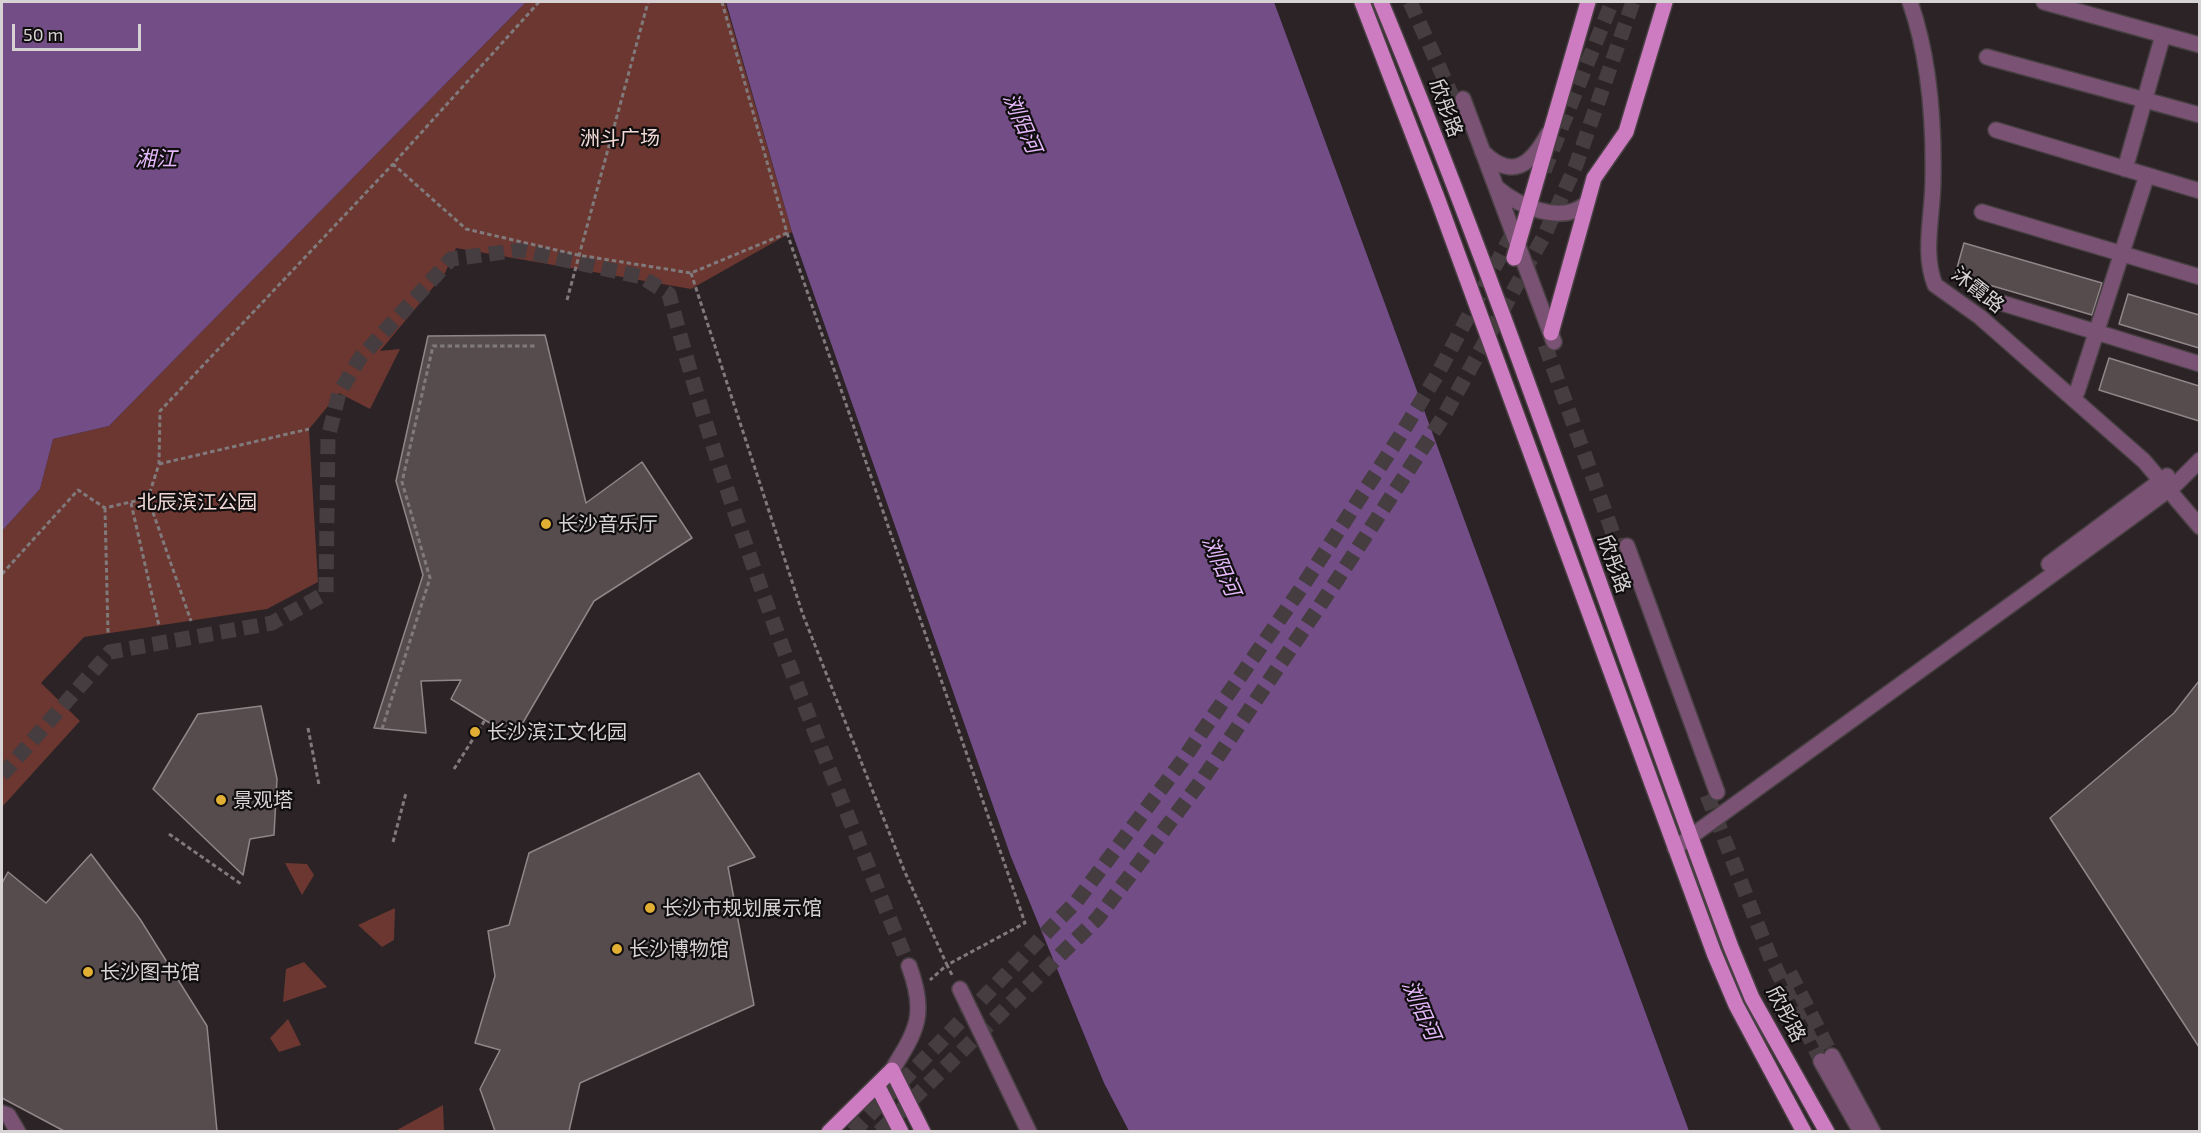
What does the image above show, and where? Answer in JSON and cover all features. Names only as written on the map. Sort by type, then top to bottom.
[{"type":"main road","name":"欣彤路","points":[[1362,2],[1438,200],[1673,843],[1736,1005],[1804,1131]]},
{"type":"main road","name":"欣彤路","points":[[1381,2],[1411,75],[1688,832],[1752,998],[1827,1131]]},
{"type":"main road","points":[[1515,252],[1588,2]]},
{"type":"main road","points":[[1550,340],[1594,178],[1626,132],[1665,2]]},
{"type":"main road","points":[[829,1131],[892,1070],[916,1128]]},
{"type":"main road","points":[[878,1084],[901,1131]]},
{"type":"street","name":"沐霞路","points":[[1910,2],[1923,56],[1931,120],[1933,179],[1929,261],[1935,285],[1980,317],[2144,461],[2168,483],[2199,527]]},
{"type":"street","name":"沐霞路","points":[[1918,2],[1931,53],[1941,116],[1943,180],[1936,242],[1938,274],[1944,284],[1984,311],[2077,392],[2199,514]]},
{"type":"street","points":[[2044,2],[2086,7],[2163,35],[2199,45]]},
{"type":"street","points":[[2125,169],[2163,35]]},
{"type":"street","points":[[1987,57],[2199,115]]},
{"type":"street","points":[[1460,103],[1550,340]]},
{"type":"street","points":[[1480,157],[1513,168],[1524,164],[1533,156],[1551,128]]},
{"type":"street","points":[[1996,130],[2199,191]]},
{"type":"street","points":[[1480,157],[1496,186],[1515,252]]},
{"type":"street","points":[[2077,392],[2098,333],[2147,175]]},
{"type":"street","points":[[1496,186],[1508,197],[1529,206],[1571,214],[1586,204]]},
{"type":"street","points":[[1982,212],[2199,277]]},
{"type":"street","points":[[1992,300],[2199,364]]},
{"type":"street","points":[[1673,843],[2199,460]]},
{"type":"street","points":[[1623,548],[1712,794]]},
{"type":"street","points":[[892,1070],[916,1031],[918,991],[909,966]]},
{"type":"street","points":[[960,989],[1029,1131]]},
{"type":"street","points":[[1861,1131],[1827,1058],[1873,1131]]},
{"type":"street","points":[[2,1113],[8,1115],[18,1131]]},
{"type":"path","points":[[191,621],[148,498],[159,464],[160,411],[393,164],[539,2]]},
{"type":"path","points":[[567,300],[648,2]]},
{"type":"path","points":[[722,2],[787,233],[1025,923],[946,964],[918,991]]},
{"type":"path","points":[[393,164],[466,229],[578,255],[691,273],[787,233]]},
{"type":"path","points":[[691,273],[803,615],[904,870],[946,964],[960,989]]},
{"type":"path","points":[[382,729],[430,578],[402,482],[433,345],[537,346]]},
{"type":"path","points":[[159,464],[309,429]]},
{"type":"path","points":[[2,574],[78,490],[105,508],[148,498]]},
{"type":"path","points":[[131,503],[159,626]]},
{"type":"path","points":[[105,508],[108,633]]},
{"type":"path","points":[[454,769],[485,720]]},
{"type":"path","points":[[308,728],[319,785]]},
{"type":"path","points":[[393,842],[406,793]]},
{"type":"path","points":[[169,834],[241,884]]},
{"type":"green space","points":[[526,2],[725,2],[792,232],[691,289],[456,248],[445,273],[380,351],[400,349],[370,409],[339,393],[309,429],[318,582],[267,609],[84,637],[41,683],[80,721],[2,807],[2,531],[40,489],[53,439],[109,426]]},
{"type":"green space","points":[[285,863],[307,864],[314,875],[302,895]]},
{"type":"green space","points":[[395,908],[394,940],[382,947],[358,925]]},
{"type":"green space","points":[[304,962],[327,987],[283,1002],[286,969]]},
{"type":"green space","points":[[288,1019],[301,1045],[279,1052],[270,1038]]},
{"type":"green space","points":[[443,1105],[444,1131],[395,1131]]},
{"type":"water","name":"湘江","points":[[2,2],[526,2],[109,426],[53,439],[40,489],[2,531]]},
{"type":"water","name":"浏阳河","points":[[726,2],[1274,2],[1689,1131],[1129,1131],[1104,1083],[1011,857],[792,232]]},
{"type":"building","points":[[1964,243],[2102,283],[2092,315],[1955,275]]},
{"type":"building","points":[[2128,294],[2199,315],[2199,348],[2119,324]]},
{"type":"building","name":"长沙音乐厅","points":[[545,335],[586,503],[642,462],[692,538],[594,601],[514,738],[451,699],[461,680],[421,681],[426,733],[374,728],[423,575],[396,481],[428,336]]},
{"type":"building","points":[[2109,358],[2199,386],[2199,421],[2099,390]]},
{"type":"building","points":[[2199,681],[2199,1047],[2050,818],[2174,713]]},
{"type":"building","name":"景观塔","points":[[261,706],[277,779],[274,835],[250,839],[243,875],[153,789],[198,714]]},
{"type":"building","name":"长沙博物馆","points":[[699,773],[755,857],[728,867],[754,1005],[580,1083],[569,1131],[495,1131],[480,1089],[500,1050],[475,1043],[495,976],[488,931],[509,925],[529,853]]},
{"type":"building","name":"长沙图书馆","points":[[91,854],[140,919],[207,1026],[217,1131],[64,1131],[2,1098],[2,883],[8,872],[46,903]]},
{"type":"tunnel","points":[[1410,2],[1457,107]]},
{"type":"tunnel","points":[[1544,171],[1612,2]]},
{"type":"tunnel","points":[[879,1132],[1097,919],[1204,777],[1337,580],[1445,414],[1545,234],[1576,165],[1633,2]]},
{"type":"tunnel","points":[[853,1132],[1076,902],[1182,761],[1304,584],[1400,436],[1437,375],[1517,225]]},
{"type":"tunnel","points":[[2,775],[110,652],[272,623],[326,593],[328,438],[339,393],[360,358],[451,259],[520,250],[642,277],[669,294],[719,465],[748,550],[809,718],[909,966]]},
{"type":"tunnel","points":[[1545,345],[1619,550]]},
{"type":"tunnel","points":[[1707,795],[1771,959],[1821,1061]]},
{"type":"tunnel","points":[[1790,973],[1832,1056]]},
{"type":"place","name":"长沙音乐厅","points":[[546,524]]},
{"type":"place","name":"长沙滨江文化园","points":[[475,732]]},
{"type":"place","name":"景观塔","points":[[221,800]]},
{"type":"place","name":"长沙市规划展示馆","points":[[650,908]]},
{"type":"place","name":"长沙博物馆","points":[[617,949]]},
{"type":"place","name":"长沙图书馆","points":[[88,972]]},
{"type":"park label","name":"洲斗广场","points":[[620,138]]},
{"type":"park label","name":"北辰滨江公园","points":[[197,502]]}]
